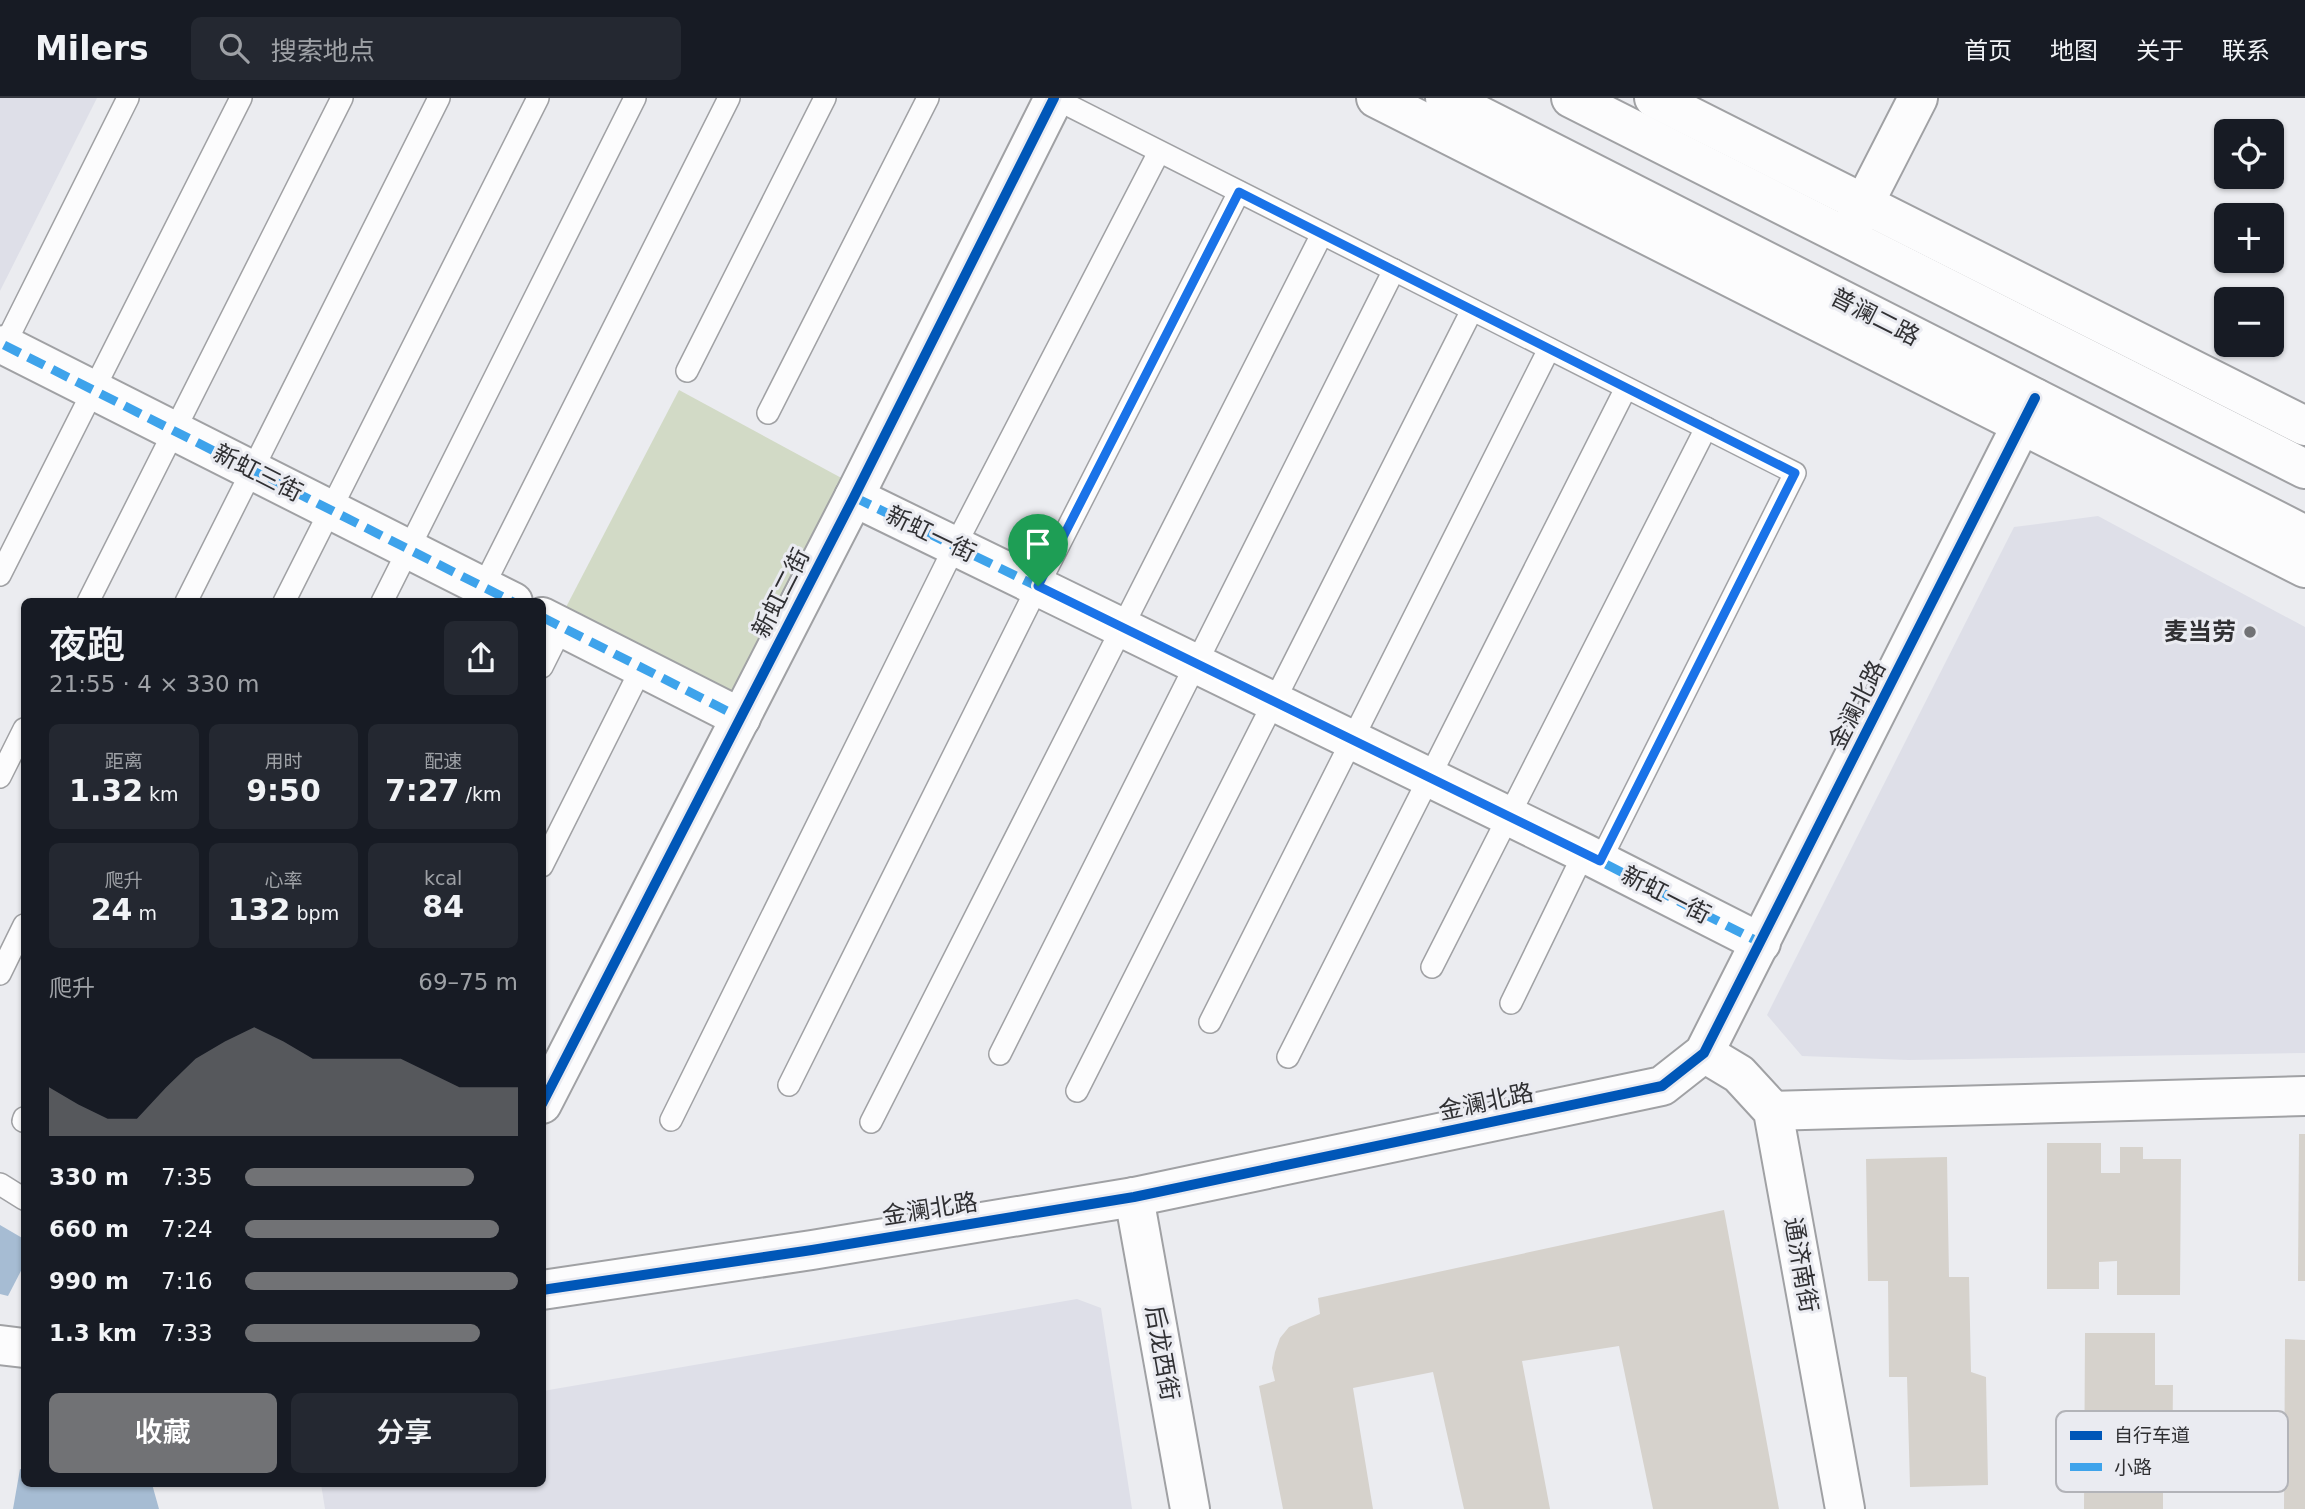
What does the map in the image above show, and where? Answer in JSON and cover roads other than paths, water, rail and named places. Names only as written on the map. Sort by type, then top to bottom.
[{"type":"street","name":"新虹二街","points":[[546,1096],[854,496],[1054,98]]},
{"type":"street","points":[[1376,98],[2028,411],[2305,568]]},
{"type":"street","name":"普澜二路","points":[[1445,98],[2028,411],[2305,535]]},
{"type":"street","points":[[1571,98],[2305,469]]},
{"type":"street","points":[[1654,98],[2305,426]]},
{"type":"street","points":[[1847,237],[1918,98]]},
{"type":"street","name":"新虹三街","points":[[2,349],[94,390],[409,549],[490,597]]},
{"type":"street","name":"金澜北路","points":[[546,1289],[812,1250],[1134,1197],[1662,1086],[1704,1053],[2028,411]]},
{"type":"street","name":"新虹一街","points":[[854,496],[1592,857],[1761,943]]},
{"type":"street","points":[[552,622],[741,718]]},
{"type":"street","points":[[1704,1053],[1739,1074],[1773,1111],[2305,1096]]},
{"type":"street","name":"通济南街","points":[[1773,1111],[1845,1509]]},
{"type":"street","name":"后龙西街","points":[[1134,1197],[1190,1509]]},
{"type":"lane","points":[[2,349],[128,98]]},
{"type":"lane","points":[[0,575],[241,98]]},
{"type":"lane","points":[[90,598],[342,98]]},
{"type":"lane","points":[[188,598],[439,98]]},
{"type":"lane","points":[[286,598],[538,98]]},
{"type":"lane","points":[[384,598],[635,98]]},
{"type":"lane","points":[[490,597],[729,98]]},
{"type":"lane","points":[[687,371],[825,98]]},
{"type":"lane","points":[[768,413],[928,98]]},
{"type":"lane","points":[[1054,98],[1795,473],[1592,857],[1511,1003]]},
{"type":"lane","points":[[671,1120],[955,546],[1159,152]]},
{"type":"lane","points":[[789,1085],[1038,586],[1239,192]]},
{"type":"lane","points":[[871,1122],[1322,234]]},
{"type":"lane","points":[[1000,1054],[1394,270]]},
{"type":"lane","points":[[1077,1091],[1472,310]]},
{"type":"lane","points":[[1210,1022],[1549,349]]},
{"type":"lane","points":[[1288,1056],[1626,388]]},
{"type":"lane","points":[[1432,967],[1706,428]]},
{"type":"lane","points":[[546,649],[552,622]]},
{"type":"lane","points":[[546,858],[642,667]]},
{"type":"lane","points":[[0,777],[21,735]]},
{"type":"lane","points":[[0,974],[21,931]]},
{"type":"lane","points":[[0,1184],[21,1197]]},
{"type":"water","points":[[0,1225],[21,1237],[21,1271],[8,1296],[0,1294]]},
{"type":"water","points":[[20,1469],[21,1487],[153,1487],[159,1509],[13,1509]]},
{"type":"place","name":"麦当劳","points":[[2250,632]]}]
